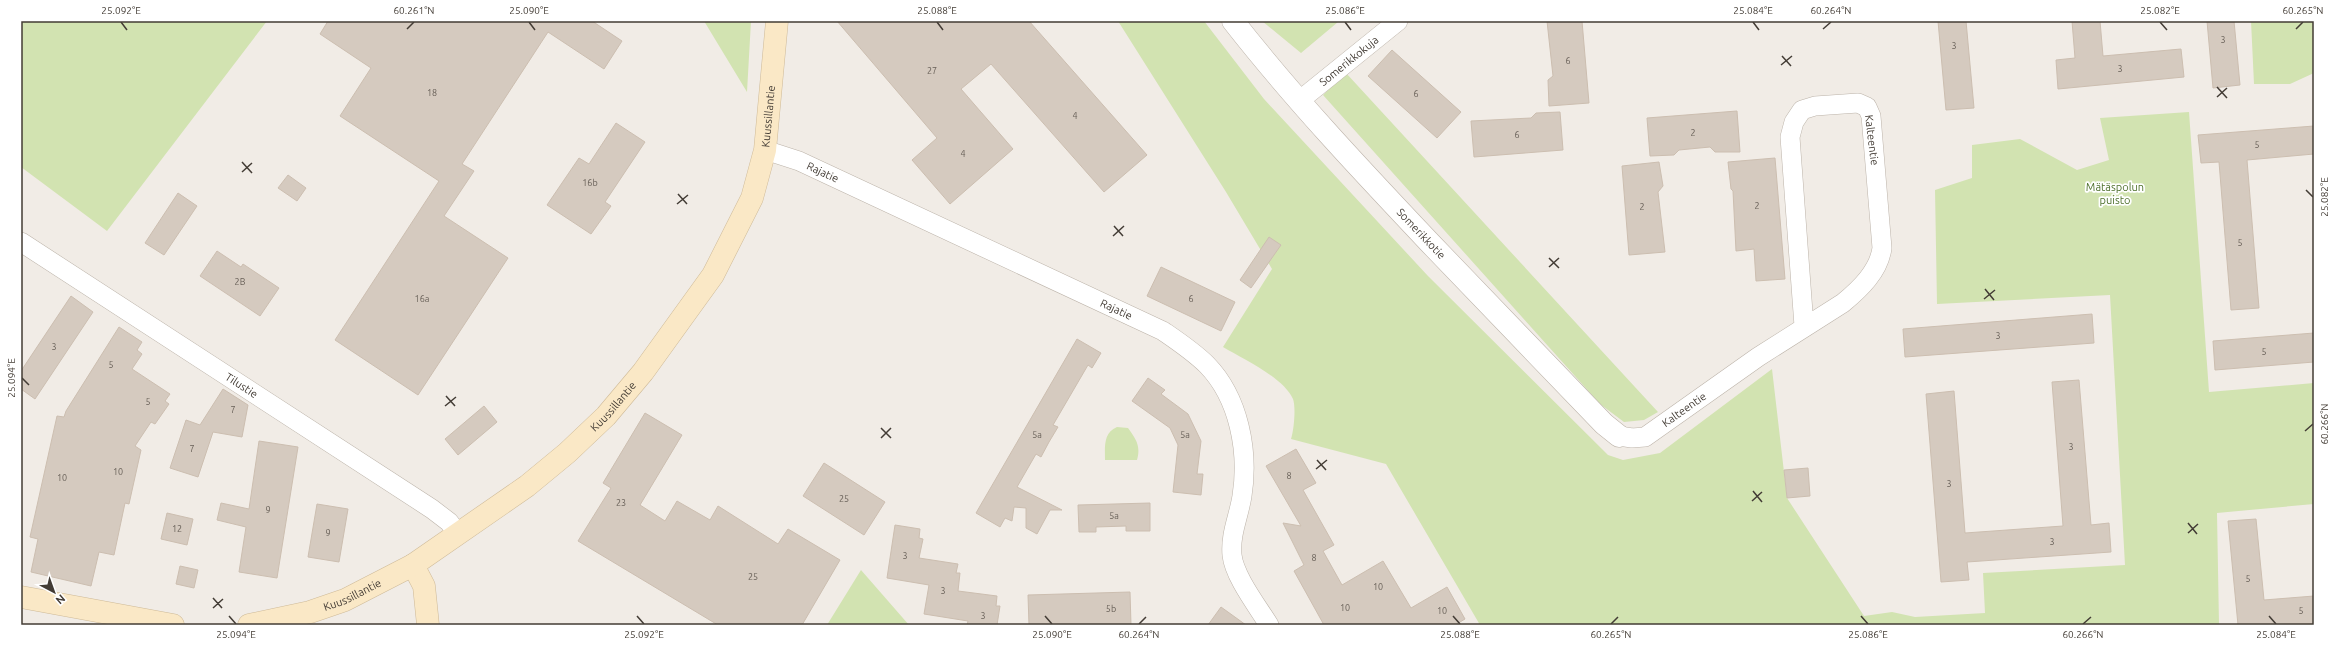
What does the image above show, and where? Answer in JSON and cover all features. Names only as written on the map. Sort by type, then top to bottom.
[{"type":"main road","name":"Kuussillantie","points":[[249,625],[310,612],[345,600],[413,565],[527,486],[567,453],[606,416],[643,372],[713,275],[752,198],[765,150],[777,21]]},
{"type":"main road","points":[[413,565],[424,586],[428,625]]},
{"type":"main road","points":[[21,597],[173,625]]},
{"type":"street","name":"Somerikkotie","points":[[1233,21],[1299,101],[1476,293],[1604,424],[1619,436]]},
{"type":"street","name":"Somerikkokuja","points":[[1299,101],[1398,21]]},
{"type":"street","name":"Kalteentie","points":[[1619,436],[1632,438],[1645,437],[1804,326],[1843,303],[1856,293],[1872,274],[1881,258],[1882,248],[1870,116],[1867,107],[1858,103],[1816,106],[1802,110],[1794,122],[1790,136],[1804,326]]},
{"type":"street","name":"Rajatie","points":[[765,150],[805,164],[1163,331],[1187,348],[1208,366],[1225,392],[1238,421],[1244,450],[1243,491],[1232,540],[1232,557],[1238,573],[1269,625]]},
{"type":"street","name":"Tilustie","points":[[21,242],[432,509],[449,522],[458,534]]},
{"type":"green space","points":[[21,21],[267,21],[107,231],[21,167]]},
{"type":"green space","points":[[704,21],[751,21],[747,92]]},
{"type":"green space","name":"Mätäspolun puisto","points":[[1118,21],[1204,21],[1264,99],[1428,276],[1608,455],[1623,460],[1660,453],[1772,369],[1787,498],[1864,616],[1892,612],[1915,617],[1985,613],[1983,573],[2125,565],[2110,295],[1937,304],[1935,190],[1972,178],[1972,145],[2020,139],[2077,170],[2109,160],[2100,118],[2189,112],[2209,392],[2314,383],[2314,504],[2217,513],[2219,625],[1480,625],[1386,464],[1291,439],[1294,424],[1294,407],[1293,399],[1288,391],[1281,383],[1262,369],[1223,347],[1272,269],[1226,192]]},
{"type":"green space","points":[[1262,21],[1338,21],[1338,22],[1301,53]]},
{"type":"green space","points":[[2251,21],[2314,21],[2314,73],[2290,84],[2254,84]]},
{"type":"green space","points":[[1346,73],[1658,412],[1644,420],[1624,422],[1600,404],[1323,95]]},
{"type":"green space","points":[[1117,427],[1128,428],[1133,436],[1138,447],[1137,460],[1105,460],[1105,445],[1107,437],[1112,430]]},
{"type":"green space","points":[[861,570],[909,625],[827,625]]},
{"type":"building","points":[[328,21],[592,21],[622,41],[604,69],[548,32],[462,164],[474,171],[444,216],[508,258],[418,395],[335,340],[439,181],[340,116],[371,68],[320,34]]},
{"type":"building","points":[[837,21],[1029,21],[1147,155],[1104,192],[991,64],[961,89],[1013,149],[950,204],[912,160],[937,138]]},
{"type":"building","points":[[1547,21],[1582,21],[1589,103],[1549,106],[1548,80],[1553,76]]},
{"type":"building","points":[[1938,21],[1966,21],[1974,108],[1946,110]]},
{"type":"building","points":[[2072,21],[2100,21],[2103,56],[2181,49],[2184,77],[2058,89],[2056,60],[2075,58]]},
{"type":"building","points":[[2207,21],[2234,21],[2240,85],[2213,88]]},
{"type":"building","points":[[1392,50],[1461,112],[1437,138],[1368,76]]},
{"type":"building","points":[[1737,111],[1740,152],[1715,152],[1710,147],[1679,150],[1674,155],[1650,156],[1647,118]]},
{"type":"building","points":[[1560,112],[1563,150],[1474,157],[1471,121],[1531,118],[1536,113]]},
{"type":"building","points":[[616,123],[645,142],[605,202],[611,206],[591,234],[547,205],[579,158],[589,164]]},
{"type":"building","points":[[2314,126],[2314,154],[2247,160],[2259,308],[2231,310],[2219,162],[2201,163],[2198,135]]},
{"type":"building","points":[[1775,158],[1785,279],[1756,281],[1754,249],[1736,251],[1733,191],[1731,189],[1728,162]]},
{"type":"building","points":[[1659,162],[1663,186],[1658,192],[1665,252],[1629,255],[1622,166]]},
{"type":"building","points":[[288,175],[306,188],[297,201],[278,188]]},
{"type":"building","points":[[178,193],[197,206],[164,255],[145,243]]},
{"type":"building","points":[[1269,237],[1281,245],[1251,288],[1240,280]]},
{"type":"building","points":[[217,251],[241,267],[243,264],[279,288],[260,316],[200,276]]},
{"type":"building","points":[[1161,267],[1235,302],[1221,331],[1147,296]]},
{"type":"building","points":[[71,296],[93,312],[35,399],[21,389],[21,371]]},
{"type":"building","points":[[2092,314],[2094,343],[1905,357],[1903,329]]},
{"type":"building","points":[[119,327],[142,342],[137,350],[142,354],[132,369],[170,394],[165,401],[169,404],[155,424],[151,422],[135,446],[141,450],[129,504],[125,503],[114,555],[99,552],[91,586],[31,572],[38,539],[30,537],[57,416],[64,417],[66,411]]},
{"type":"building","points":[[2314,333],[2314,362],[2215,370],[2213,341]]},
{"type":"building","points":[[1077,339],[1101,353],[1092,368],[1088,365],[1053,425],[1058,427],[1041,457],[1036,454],[1017,487],[1062,510],[1050,510],[1037,534],[1026,528],[1026,508],[1014,507],[1012,521],[1005,518],[1000,527],[976,513]]},
{"type":"building","points":[[1148,378],[1165,390],[1161,394],[1188,414],[1201,441],[1197,474],[1203,474],[1201,495],[1173,492],[1178,445],[1170,428],[1132,401]]},
{"type":"building","points":[[2079,380],[2091,525],[2109,523],[2111,552],[1967,562],[1969,580],[1941,582],[1926,394],[1954,391],[1965,533],[2063,526],[2052,382]]},
{"type":"building","points":[[223,389],[248,405],[242,437],[213,432],[198,477],[170,468],[186,420],[200,425]]},
{"type":"building","points":[[484,406],[497,422],[458,455],[445,439]]},
{"type":"building","points":[[645,413],[682,435],[640,505],[665,521],[677,501],[710,520],[718,506],[778,544],[788,529],[840,560],[802,625],[718,625],[578,541],[611,488],[603,483]]},
{"type":"building","points":[[259,441],[298,447],[277,578],[239,572],[246,527],[217,520],[221,503],[249,509]]},
{"type":"building","points":[[1296,449],[1316,483],[1303,490],[1334,545],[1323,551],[1342,585],[1383,561],[1411,608],[1447,587],[1465,619],[1455,625],[1324,625],[1294,571],[1304,565],[1283,523],[1301,526],[1266,466]]},
{"type":"building","points":[[824,463],[885,502],[864,535],[803,496]]},
{"type":"building","points":[[1808,468],[1810,496],[1787,498],[1784,470]]},
{"type":"building","points":[[1150,503],[1150,531],[1126,531],[1126,526],[1096,527],[1096,532],[1079,532],[1078,505]]},
{"type":"building","points":[[317,504],[348,509],[339,562],[308,557]]},
{"type":"building","points":[[167,513],[193,519],[187,545],[161,539]]},
{"type":"building","points":[[2256,519],[2264,600],[2314,596],[2314,624],[2238,625],[2228,521]]},
{"type":"building","points":[[895,525],[920,529],[919,538],[923,539],[919,558],[958,564],[956,573],[960,573],[958,591],[997,596],[996,606],[1000,606],[997,625],[967,625],[968,621],[924,614],[929,585],[887,578]]},
{"type":"building","points":[[180,566],[198,570],[194,588],[176,584]]},
{"type":"building","points":[[1130,592],[1131,625],[1029,625],[1028,595]]},
{"type":"building","points":[[1221,607],[1246,625],[1208,625]]}]
